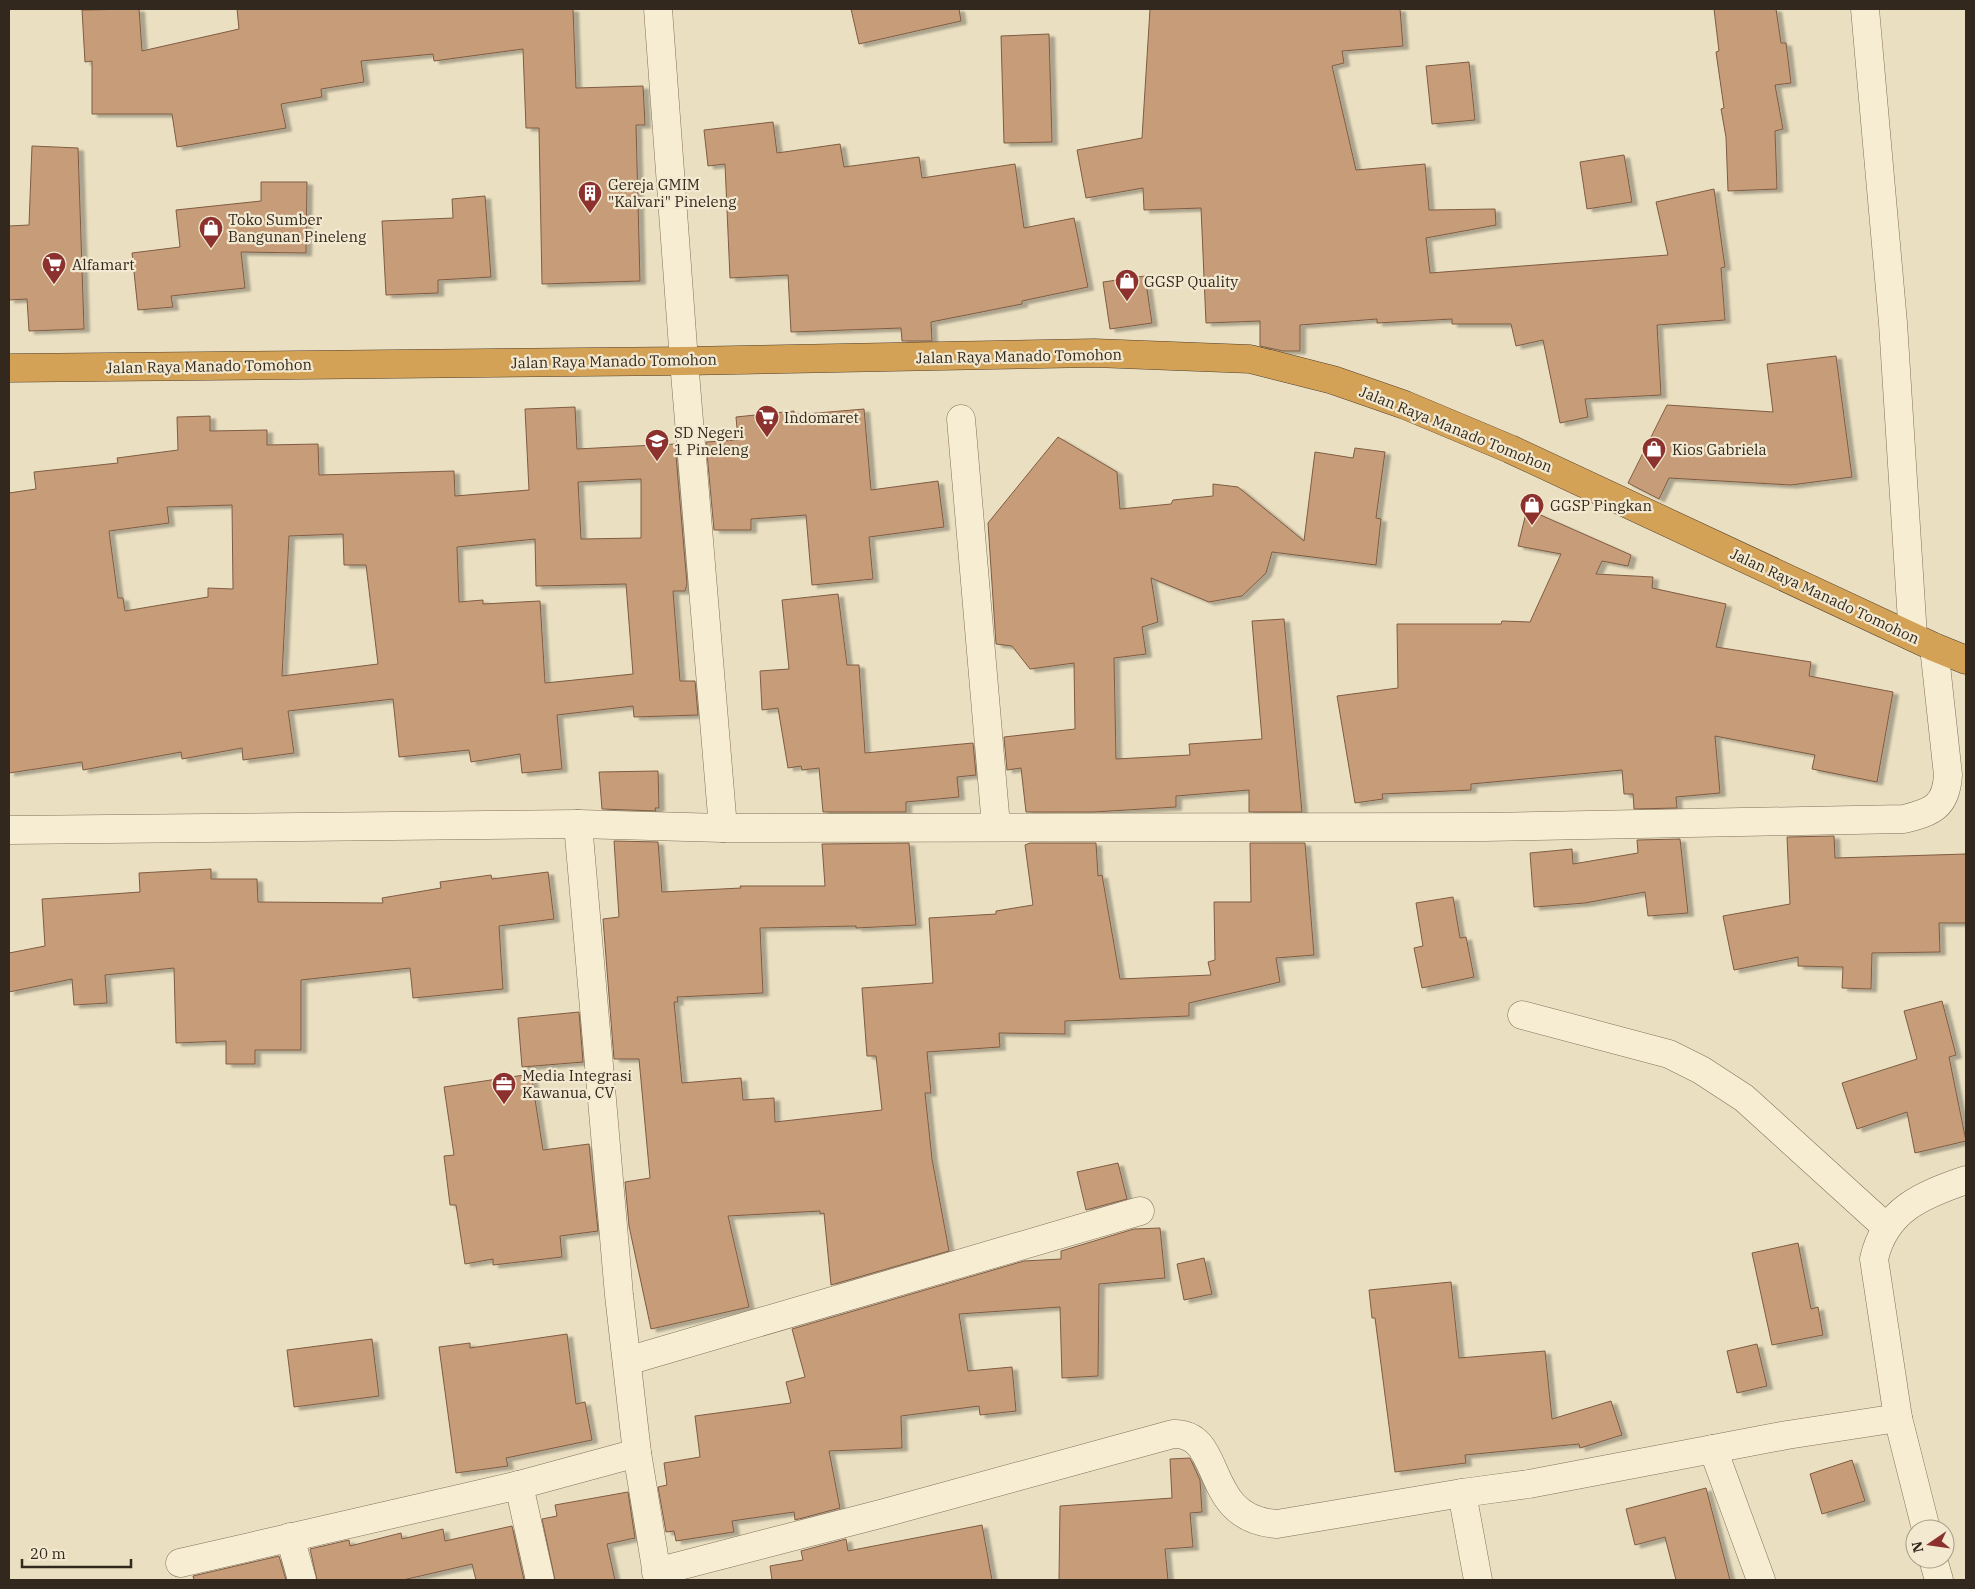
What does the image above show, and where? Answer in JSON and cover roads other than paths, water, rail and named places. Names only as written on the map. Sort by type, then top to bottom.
[{"type":"highway","name":"Jalan Raya Manado Tomohon","points":[[9,368],[684,361],[1094,353],[1250,359],[1333,380],[1406,405],[1510,449],[1923,642],[1966,660]]},
{"type":"street","points":[[658,9],[684,361],[723,828]]},
{"type":"street","points":[[9,830],[578,824],[723,828],[996,826],[1484,827],[1904,819],[1935,808],[1943,800],[1947,789],[1948,775],[1923,642],[1865,9]]},
{"type":"street","points":[[961,419],[996,826]]},
{"type":"street","points":[[578,824],[619,1295],[637,1453],[657,1576],[1173,1434],[1185,1433],[1200,1442],[1224,1495],[1233,1506],[1253,1519],[1265,1523],[1295,1522],[1462,1493],[1529,1484],[1713,1449],[1898,1418]]},
{"type":"street","points":[[1522,1015],[1669,1054],[1702,1070],[1744,1098],[1886,1227]]},
{"type":"street","points":[[1923,1519],[1898,1418],[1874,1259],[1878,1242],[1886,1227],[1898,1214],[1914,1202],[1966,1180]]},
{"type":"street","points":[[627,1361],[1140,1211]]},
{"type":"street","points":[[1713,1449],[1762,1580]]},
{"type":"street","points":[[180,1563],[519,1485],[637,1453]]},
{"type":"street","points":[[519,1485],[540,1580]]},
{"type":"street","points":[[1462,1493],[1478,1580]]},
{"type":"street","points":[[290,1537],[302,1580]]},
{"type":"place","name":"Gereja GMIM \"Kalvari\" Pineleng","points":[[590,214]]},
{"type":"place","name":"Toko Sumber Bangunan Pineleng","points":[[211,249]]},
{"type":"place","name":"Alfamart","points":[[54,285]]},
{"type":"place","name":"GGSP Quality","points":[[1127,302]]},
{"type":"place","name":"Indomaret","points":[[767,438]]},
{"type":"place","name":"SD Negeri 1 Pineleng","points":[[657,462]]},
{"type":"place","name":"Kios Gabriela","points":[[1654,470]]},
{"type":"place","name":"GGSP Pingkan","points":[[1532,526]]},
{"type":"place","name":"Media Integrasi Kawanua, CV","points":[[504,1105]]}]
